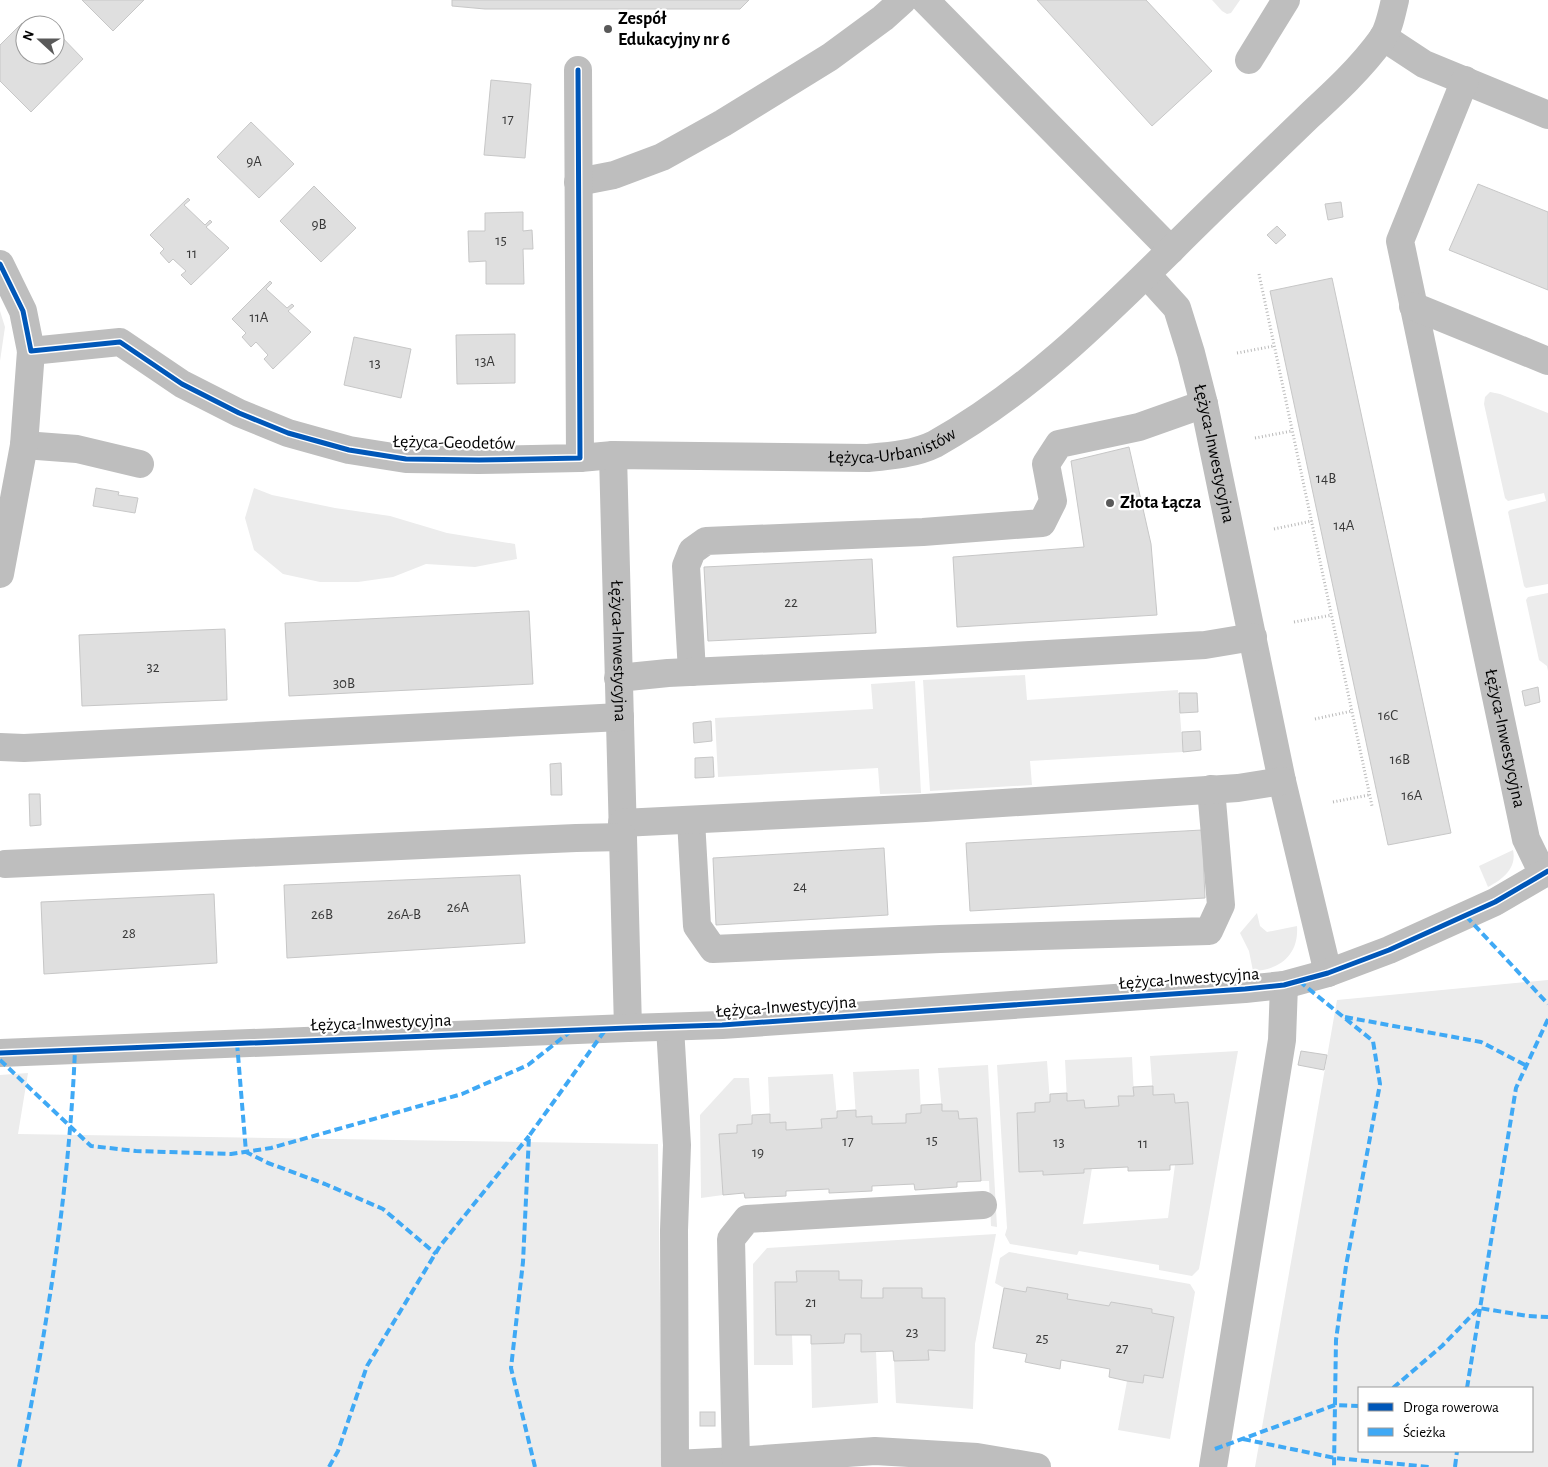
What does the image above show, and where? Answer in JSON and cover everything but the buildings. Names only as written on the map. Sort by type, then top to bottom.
[{"type":"street","points":[[578,182],[614,175],[662,157],[697,138],[830,57],[903,0]]},
{"type":"street","points":[[925,0],[1171,250]]},
{"type":"street","points":[[1249,60],[1286,0]]},
{"type":"street","points":[[1147,275],[1348,80],[1383,37],[1395,0]]},
{"type":"street","points":[[1383,37],[1424,64],[1548,115]]},
{"type":"street","points":[[578,70],[580,458]]},
{"type":"street","name":"Łężyca-Inwestycyjna","points":[[0,1053],[751,1024],[1242,990],[1284,984],[1328,973],[1389,950],[1445,927],[1495,902],[1546,873],[1526,839],[1400,241],[1464,80]]},
{"type":"street","points":[[0,264],[23,311],[31,351],[24,445],[0,574]]},
{"type":"street","name":"Łężyca-Inwestycyjna","points":[[1147,275],[1176,308],[1191,353],[1204,404],[1282,781],[1328,973]]},
{"type":"street","name":"Łężyca-Urbanistów","points":[[580,458],[613,455],[868,458],[903,454],[932,445],[1000,401],[1054,360],[1147,275]]},
{"type":"street","points":[[1413,306],[1548,360]]},
{"type":"street","name":"Łężyca-Geodetów","points":[[31,351],[120,342],[182,384],[239,413],[288,433],[348,450],[406,459],[580,458]]},
{"type":"street","points":[[692,672],[686,566],[692,551],[706,541],[923,532],[1042,523],[1053,501],[1046,464],[1059,444],[1139,427],[1204,404]]},
{"type":"street","points":[[24,445],[76,449],[140,464]]},
{"type":"street","name":"Łężyca-Inwestycyjna","points":[[613,455],[628,1028]]},
{"type":"street","points":[[618,678],[692,672],[1205,645],[1253,637]]},
{"type":"street","points":[[0,747],[24,748],[620,717]]},
{"type":"street","points":[[5,864],[576,838],[691,820],[925,808],[1238,788],[1282,781]]},
{"type":"street","points":[[691,820],[697,926],[713,949],[940,939],[1209,931],[1221,904],[1211,789]]},
{"type":"street","name":"Łężyca-Inwestycyjna","points":[[1213,1467],[1282,1040],[1284,984]]},
{"type":"street","points":[[670,1027],[677,1145],[674,1230],[675,1466],[737,1464],[875,1451],[977,1457],[1038,1467]]},
{"type":"street","points":[[737,1464],[731,1239],[746,1219],[983,1205]]},
{"type":"path","points":[[1259,274],[1372,806]]},
{"type":"path","points":[[1237,352],[1274,346]]},
{"type":"path","points":[[1255,438],[1292,431]]},
{"type":"path","points":[[1274,529],[1312,521]]},
{"type":"path","points":[[1294,622],[1332,615]]},
{"type":"path","points":[[1315,719],[1352,712]]},
{"type":"path","points":[[1333,802],[1369,795]]},
{"type":"shaded area","points":[[1212,0],[1240,0],[1231,13],[1227,14]]},
{"type":"shaded area","points":[[0,311],[5,327],[0,361]]},
{"type":"shaded area","points":[[1490,392],[1500,394],[1548,413],[1548,584],[1526,588],[1524,586],[1508,512],[1546,501],[1544,493],[1508,501],[1505,498],[1484,404],[1485,397]]},
{"type":"shaded area","points":[[254,488],[272,495],[335,508],[390,516],[447,533],[515,544],[517,559],[475,567],[426,564],[393,577],[358,582],[320,582],[283,574],[254,550],[245,518]]},
{"type":"shaded area","points":[[1548,593],[1548,671],[1547,666],[1539,660],[1526,600],[1528,597]]},
{"type":"shaded area","points":[[1025,675],[1027,700],[1178,690],[1183,752],[1030,761],[1032,785],[930,791],[923,680]]},
{"type":"shaded area","points":[[915,681],[921,793],[880,794],[878,768],[718,777],[715,718],[873,709],[871,684]]},
{"type":"shaded area","points":[[1513,850],[1514,856],[1511,868],[1504,877],[1488,887],[1479,866]]},
{"type":"shaded area","points":[[1257,913],[1260,926],[1267,932],[1297,926],[1297,936],[1295,945],[1286,959],[1272,968],[1253,971],[1249,951],[1240,933]]},
{"type":"shaded area","points":[[1548,980],[1548,1467],[1255,1467],[1337,1000]]},
{"type":"shaded area","points":[[1238,1051],[1199,1269],[1192,1276],[1159,1270],[1159,1265],[1079,1251],[1077,1255],[1010,1244],[1005,1235],[1007,1228],[997,1065],[1047,1061],[1050,1102],[1035,1103],[1035,1112],[1017,1113],[1019,1172],[1043,1171],[1043,1175],[1083,1173],[1084,1169],[1092,1168],[1083,1224],[1168,1218],[1175,1165],[1193,1164],[1188,1102],[1175,1103],[1174,1094],[1153,1095],[1150,1056]]},
{"type":"shaded area","points":[[1132,1057],[1134,1096],[1118,1096],[1119,1106],[1085,1108],[1084,1100],[1067,1101],[1065,1060]]},
{"type":"shaded area","points":[[988,1065],[997,1227],[991,1226],[989,1181],[981,1181],[977,1119],[959,1119],[958,1111],[942,1111],[938,1068]]},
{"type":"shaded area","points":[[919,1069],[921,1113],[906,1114],[906,1123],[872,1124],[872,1116],[856,1117],[853,1072]]},
{"type":"shaded area","points":[[28,1073],[18,1134],[658,1144],[662,1467],[0,1467],[0,1075]]},
{"type":"shaded area","points":[[833,1074],[837,1118],[821,1119],[822,1128],[786,1130],[786,1122],[770,1123],[768,1077]]},
{"type":"shaded area","points":[[734,1078],[749,1078],[752,1124],[737,1125],[737,1133],[719,1135],[723,1195],[701,1198],[700,1115]]},
{"type":"shaded area","points":[[996,1234],[975,1344],[973,1409],[896,1403],[894,1361],[928,1360],[928,1350],[945,1350],[945,1298],[922,1298],[922,1288],[883,1288],[883,1298],[861,1298],[862,1280],[839,1280],[839,1271],[796,1271],[797,1282],[775,1282],[776,1335],[792,1335],[793,1365],[754,1365],[753,1264],[767,1248]]},
{"type":"shaded area","points":[[1009,1252],[1190,1284],[1195,1292],[1170,1439],[1118,1430],[1127,1381],[1143,1383],[1144,1375],[1163,1378],[1152,1309],[1111,1302],[1109,1306],[1067,1299],[1067,1294],[1027,1287],[1026,1292],[1004,1288],[995,1283],[1000,1258]]},
{"type":"shaded area","points":[[845,1334],[861,1334],[861,1352],[876,1351],[878,1403],[812,1408],[811,1344],[844,1343]]},
{"type":"marked path","points":[[1466,916],[1548,1004]]},
{"type":"marked path","points":[[1299,981],[1373,1041],[1380,1084],[1346,1266],[1336,1340],[1334,1467]]},
{"type":"marked path","points":[[1345,1017],[1481,1042],[1527,1066]]},
{"type":"marked path","points":[[1467,1387],[1516,1088],[1548,1019]]},
{"type":"marked path","points":[[535,1467],[511,1368],[523,1262],[529,1136],[606,1029]]},
{"type":"marked path","points":[[0,1060],[91,1146],[136,1151],[231,1154],[271,1148],[462,1094],[528,1065],[571,1031]]},
{"type":"marked path","points":[[237,1043],[246,1152],[268,1163],[325,1184],[383,1209],[436,1254]]},
{"type":"marked path","points":[[19,1467],[39,1363],[62,1207],[68,1155],[75,1050]]},
{"type":"marked path","points":[[329,1467],[338,1451],[367,1366],[440,1246],[529,1136]]},
{"type":"marked path","points":[[1394,1387],[1442,1346],[1479,1308],[1528,1316],[1548,1317]]},
{"type":"marked path","points":[[1215,1449],[1335,1405],[1358,1406]]},
{"type":"marked path","points":[[1243,1439],[1335,1458],[1430,1467]]},
{"type":"marked path","points":[[1455,1467],[1457,1452]]},
{"type":"cycle path","points":[[0,264],[23,311],[31,351],[120,342],[182,384],[239,413],[288,433],[349,450],[406,459],[580,458],[578,70]]},
{"type":"cycle path","points":[[0,1053],[722,1025],[1284,985],[1328,973],[1389,950],[1495,902],[1548,871]]},
{"type":"place","name":"Zespół Edukacyjny nr 6","points":[[608,29]]},
{"type":"place","name":"Złota Łącza","points":[[1110,503]]}]
